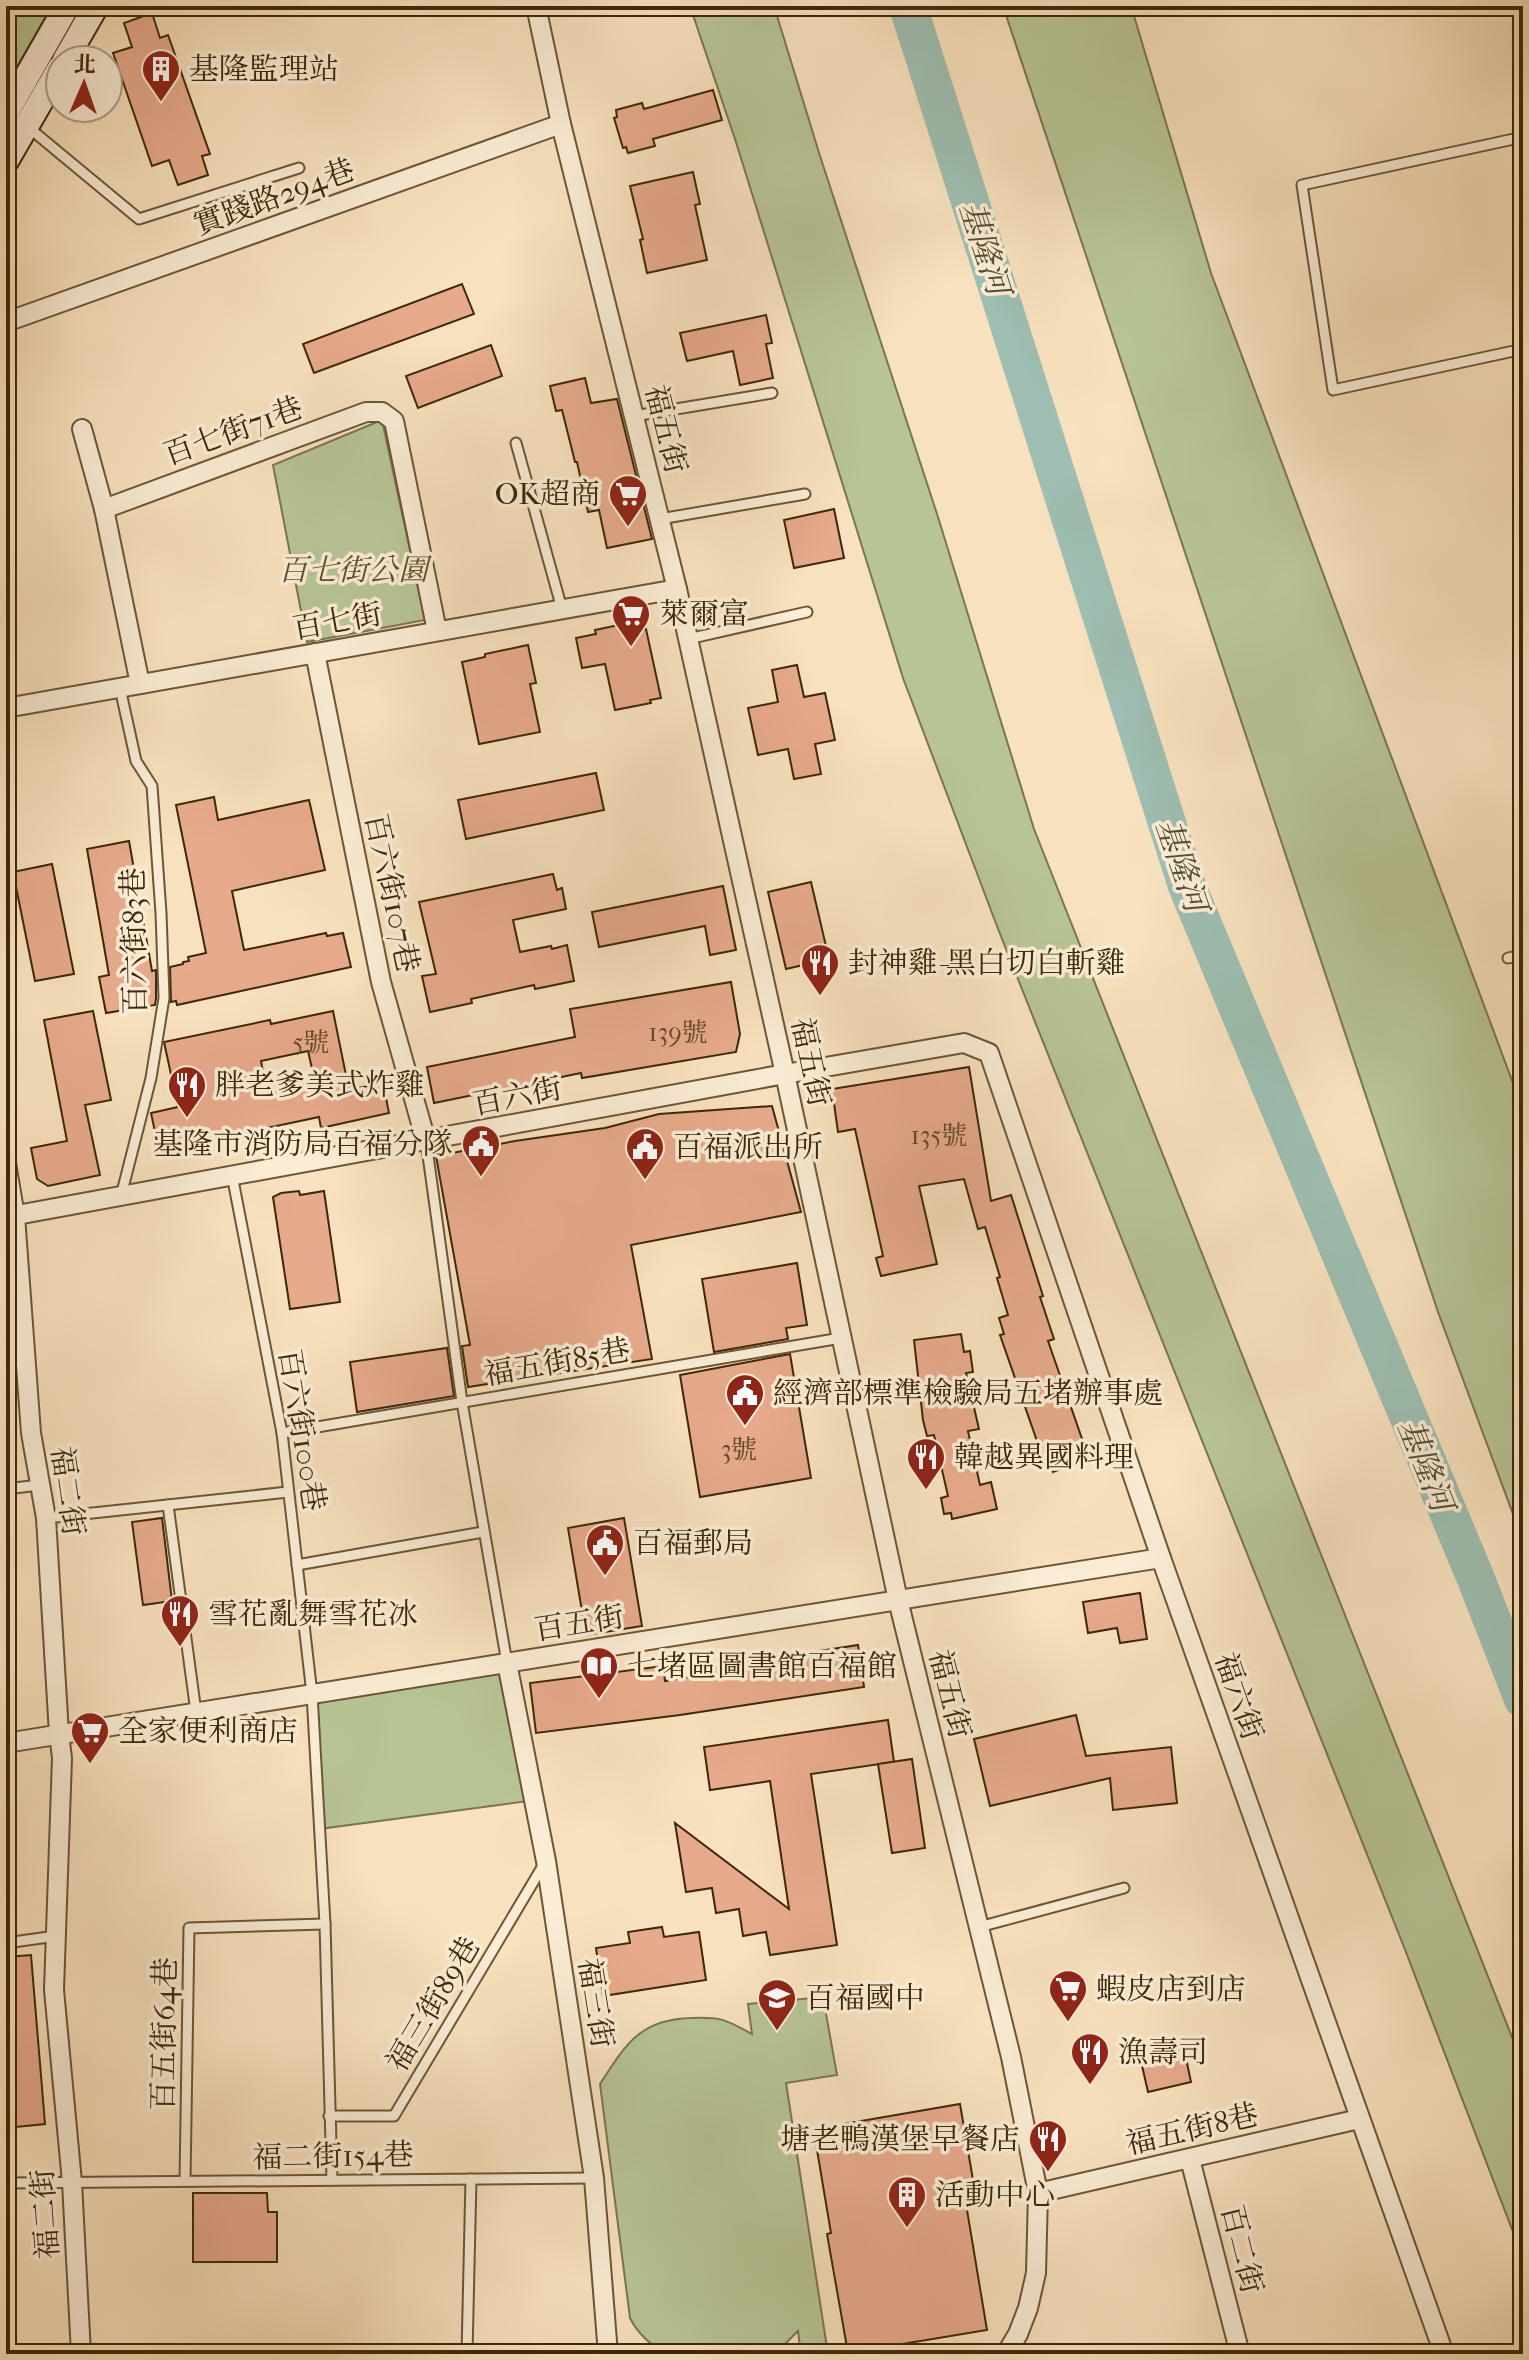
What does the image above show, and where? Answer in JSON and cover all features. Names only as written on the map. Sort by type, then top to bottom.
[{"type":"street","points":[[6,161],[13,119],[67,6]]},
{"type":"street","points":[[74,44],[96,6]]},
{"type":"street","name":"福五街","points":[[536,6],[561,124],[677,589],[898,1600],[1011,2057],[1038,2193],[1036,2273],[1028,2308],[1006,2354]]},
{"type":"street","points":[[13,119],[44,85]]},
{"type":"street","name":"實踐路294巷","points":[[6,322],[561,124]]},
{"type":"street","name":"百七街71巷","points":[[104,509],[366,412],[382,412],[394,421],[437,631]]},
{"type":"street","points":[[82,429],[104,509],[140,684]]},
{"type":"street","name":"百七街","points":[[6,708],[677,589]]},
{"type":"street","name":"百六街107巷","points":[[315,653],[381,982],[426,1141]]},
{"type":"street","name":"百六街","points":[[11,1216],[964,1043],[989,1053]]},
{"type":"street","name":"福六街","points":[[989,1053],[1161,1558],[1444,2354]]},
{"type":"street","name":"福二街","points":[[6,1163],[31,1433],[46,1518],[62,1758],[54,1990],[72,2182],[81,2354]]},
{"type":"street","name":"百五街","points":[[6,1743],[1161,1558]]},
{"type":"street","name":"福三街","points":[[507,1663],[546,1861],[594,2178],[608,2354]]},
{"type":"street","name":"福五街8巷","points":[[1038,2193],[1359,2119]]},
{"type":"street","name":"百二街","points":[[1190,2159],[1240,2354]]},
{"type":"lane","points":[[13,119],[139,219],[299,168]]},
{"type":"lane","points":[[1523,137],[1302,185],[1333,390],[1523,349]]},
{"type":"lane","points":[[634,416],[772,393]]},
{"type":"lane","points":[[516,443],[562,609]]},
{"type":"lane","points":[[660,519],[805,494]]},
{"type":"lane","points":[[688,639],[807,612]]},
{"type":"lane","name":"百六街83巷","points":[[120,688],[136,761],[152,786],[164,998],[151,1078],[121,1196]]},
{"type":"lane","points":[[1508,958],[1523,955]]},
{"type":"lane","points":[[426,1141],[462,1402],[507,1663]]},
{"type":"lane","name":"百六街100巷","points":[[232,1175],[282,1433],[312,1694]]},
{"type":"lane","name":"福五街85巷","points":[[282,1433],[841,1338]]},
{"type":"lane","points":[[6,1489],[39,1485]]},
{"type":"lane","points":[[46,1518],[288,1492]]},
{"type":"lane","points":[[168,1505],[196,1712]]},
{"type":"lane","points":[[297,1565],[483,1532]]},
{"type":"lane","points":[[312,1694],[325,1924],[332,2180]]},
{"type":"lane","name":"福三街89巷","points":[[329,2116],[394,2116],[546,1861]]},
{"type":"lane","points":[[979,1927],[1124,1888]]},
{"type":"lane","name":"百五街64巷","points":[[185,2181],[189,1928],[325,1924]]},
{"type":"lane","points":[[6,1943],[56,1936]]},
{"type":"lane","name":"福二街154巷","points":[[6,2183],[594,2178]]},
{"type":"lane","points":[[467,2354],[471,2179]]},
{"type":"green space","points":[[6,6],[52,6],[6,86]]},
{"type":"green space","points":[[690,6],[774,6],[938,517],[1034,829],[1523,2065],[1523,2258],[1404,1947],[1000,934],[903,678],[735,139]]},
{"type":"green space","points":[[1003,6],[1131,6],[1211,273],[1523,1110],[1523,1541],[1438,1312]]},
{"type":"green space","name":"百七街公園","points":[[382,420],[425,620],[307,642],[273,465]]},
{"type":"green space","points":[[507,1663],[528,1801],[319,1829],[312,1694]]},
{"type":"green space","points":[[823,1997],[837,2075],[786,2083],[828,2354],[801,2354],[798,2331],[775,2354],[665,2354],[645,2338],[630,2318],[600,2084],[636,2036],[659,2023],[674,2019],[711,2018],[752,2034],[748,2004]]},
{"type":"building","name":"基隆監理站","points":[[152,13],[160,38],[168,35],[210,154],[202,156],[208,175],[178,185],[169,160],[152,166],[124,85],[124,50],[132,47],[124,23]]},
{"type":"building","points":[[713,90],[722,120],[653,139],[655,146],[628,153],[626,147],[623,148],[614,118],[617,117],[616,110],[642,103],[644,109]]},
{"type":"building","points":[[693,172],[700,204],[695,205],[707,260],[647,273],[640,240],[643,239],[630,186]]},
{"type":"building","points":[[462,284],[474,314],[314,373],[303,344]]},
{"type":"building","points":[[766,315],[772,343],[766,344],[773,378],[740,385],[733,351],[687,361],[680,333]]},
{"type":"building","points":[[491,345],[502,376],[418,408],[406,376]]},
{"type":"building","points":[[585,378],[591,403],[617,399],[652,539],[607,548],[599,510],[588,512],[562,410],[556,411],[550,386]]},
{"type":"building","points":[[834,509],[844,558],[794,568],[784,520]]},
{"type":"building","points":[[628,623],[628,627],[637,626],[638,631],[646,629],[661,698],[615,710],[605,664],[582,668],[576,638],[596,634],[595,630]]},
{"type":"building","points":[[528,645],[536,683],[530,684],[540,732],[479,744],[462,662]]},
{"type":"building","points":[[797,665],[804,697],[825,693],[835,740],[815,744],[821,774],[794,779],[788,749],[758,755],[748,708],[778,702],[772,670]]},
{"type":"building","points":[[596,773],[604,810],[466,839],[458,800]]},
{"type":"building","points":[[214,797],[218,820],[309,800],[325,870],[232,891],[244,950],[326,933],[327,936],[343,933],[351,967],[177,1005],[176,1001],[171,1002],[170,967],[189,961],[188,957],[206,953],[176,805]]},
{"type":"building","points":[[129,841],[152,971],[156,970],[156,998],[155,1005],[106,1013],[99,977],[109,975],[87,849]]},
{"type":"building","points":[[52,864],[74,974],[35,981],[13,872]]},
{"type":"building","points":[[553,874],[557,890],[562,888],[566,909],[513,920],[520,952],[567,945],[574,981],[535,989],[534,985],[430,1012],[422,976],[436,974],[419,902]]},
{"type":"building","points":[[811,882],[829,959],[786,969],[768,892]]},
{"type":"building","points":[[723,886],[736,950],[710,955],[705,926],[599,947],[592,912]]},
{"type":"building","points":[[731,982],[740,1034],[736,1052],[582,1078],[581,1073],[434,1103],[427,1067],[575,1037],[570,1009]]},
{"type":"building","points":[[93,1011],[111,1100],[85,1105],[100,1175],[48,1186],[37,1179],[31,1148],[67,1141],[44,1020]]},
{"type":"building","points":[[333,1011],[349,1090],[383,1083],[389,1113],[321,1128],[319,1117],[159,1151],[151,1113],[178,1107],[164,1042],[270,1020],[271,1024]],"holes":[[[308,1051],[315,1082],[267,1093],[261,1061]]]},
{"type":"building","points":[[969,1067],[991,1201],[1011,1195],[1054,1339],[1048,1341],[1089,1459],[1053,1472],[1050,1462],[1045,1464],[1000,1335],[1004,1334],[999,1318],[1008,1315],[997,1278],[1000,1277],[985,1227],[978,1229],[964,1179],[919,1186],[937,1264],[881,1276],[876,1258],[883,1256],[855,1129],[838,1132],[832,1089]]},
{"type":"building","points":[[772,1106],[801,1212],[631,1245],[652,1359],[468,1387],[462,1346],[470,1345],[436,1156],[605,1128],[659,1114]]},
{"type":"building","points":[[299,1191],[300,1195],[324,1191],[340,1302],[290,1309],[273,1197]]},
{"type":"building","points":[[797,1263],[807,1325],[786,1328],[788,1339],[714,1352],[702,1279]]},
{"type":"building","points":[[961,1334],[964,1352],[970,1351],[973,1372],[966,1373],[979,1429],[968,1431],[980,1485],[991,1482],[997,1509],[952,1519],[951,1513],[944,1514],[941,1498],[948,1496],[934,1435],[927,1436],[923,1420],[914,1340]]},
{"type":"building","points":[[447,1348],[454,1396],[357,1412],[350,1362]]},
{"type":"building","name":"經濟部標準檢驗局五堵辦事處","points":[[790,1354],[811,1478],[700,1497],[680,1375]]},
{"type":"building","points":[[162,1518],[172,1601],[143,1605],[132,1522]]},
{"type":"building","name":"百福郵局","points":[[624,1518],[642,1626],[586,1635],[568,1528]]},
{"type":"building","points":[[1140,1593],[1147,1639],[1120,1643],[1117,1628],[1088,1633],[1083,1602]]},
{"type":"building","points":[[858,1645],[864,1687],[536,1733],[530,1683],[663,1666],[665,1681],[712,1673],[711,1668]]},
{"type":"building","points":[[1076,1715],[1086,1756],[1171,1747],[1177,1803],[1113,1810],[1110,1778],[990,1806],[974,1739]]},
{"type":"building","points":[[888,1720],[894,1762],[811,1774],[837,1945],[770,1955],[766,1932],[743,1936],[739,1909],[716,1913],[712,1888],[686,1892],[675,1823],[789,1909],[770,1781],[710,1790],[704,1747]]},
{"type":"building","points":[[912,1759],[925,1848],[892,1853],[878,1764]]},
{"type":"building","points":[[662,1927],[664,1937],[699,1932],[706,1980],[603,1996],[596,1948],[630,1943],[628,1932]]},
{"type":"building","points":[[31,1955],[45,2124],[6,2128],[6,1957]]},
{"type":"building","points":[[1182,2039],[1191,2082],[1148,2092],[1138,2048]]},
{"type":"building","name":"活動中心","points":[[960,2104],[977,2203],[966,2204],[987,2330],[848,2353],[827,2234],[831,2233],[816,2144],[829,2142],[826,2127]]},
{"type":"building","points":[[193,2193],[267,2193],[268,2212],[277,2212],[277,2262],[193,2262]]},
{"type":"waterway","name":"基隆河","points":[[908,6],[1187,886],[1523,1699]]},
{"type":"place","name":"基隆監理站","points":[[161,103]]},
{"type":"place","name":"OK超商","points":[[628,528]]},
{"type":"place","name":"萊爾富","points":[[631,648]]},
{"type":"place","name":"封神雞-黑白切白斬雞","points":[[820,997]]},
{"type":"place","name":"胖老爹美式炸雞","points":[[187,1119]]},
{"type":"place","name":"基隆市消防局百福分隊","points":[[481,1178]]},
{"type":"place","name":"百福派出所","points":[[645,1181]]},
{"type":"place","name":"經濟部標準檢驗局五堵辦事處","points":[[745,1427]]},
{"type":"place","name":"韓越異國料理","points":[[926,1491]]},
{"type":"place","name":"百福郵局","points":[[605,1577]]},
{"type":"place","name":"雪花亂舞雪花冰","points":[[180,1648]]},
{"type":"place","name":"七堵區圖書館百福館","points":[[599,1700]]},
{"type":"place","name":"全家便利商店","points":[[90,1765]]},
{"type":"place","name":"蝦皮店到店","points":[[1068,2023]]},
{"type":"place","name":"百福國中","points":[[777,2032]]},
{"type":"place","name":"漁壽司","points":[[1090,2086]]},
{"type":"place","name":"塘老鴨漢堡早餐店","points":[[1048,2173]]},
{"type":"place","name":"活動中心","points":[[907,2229]]}]
